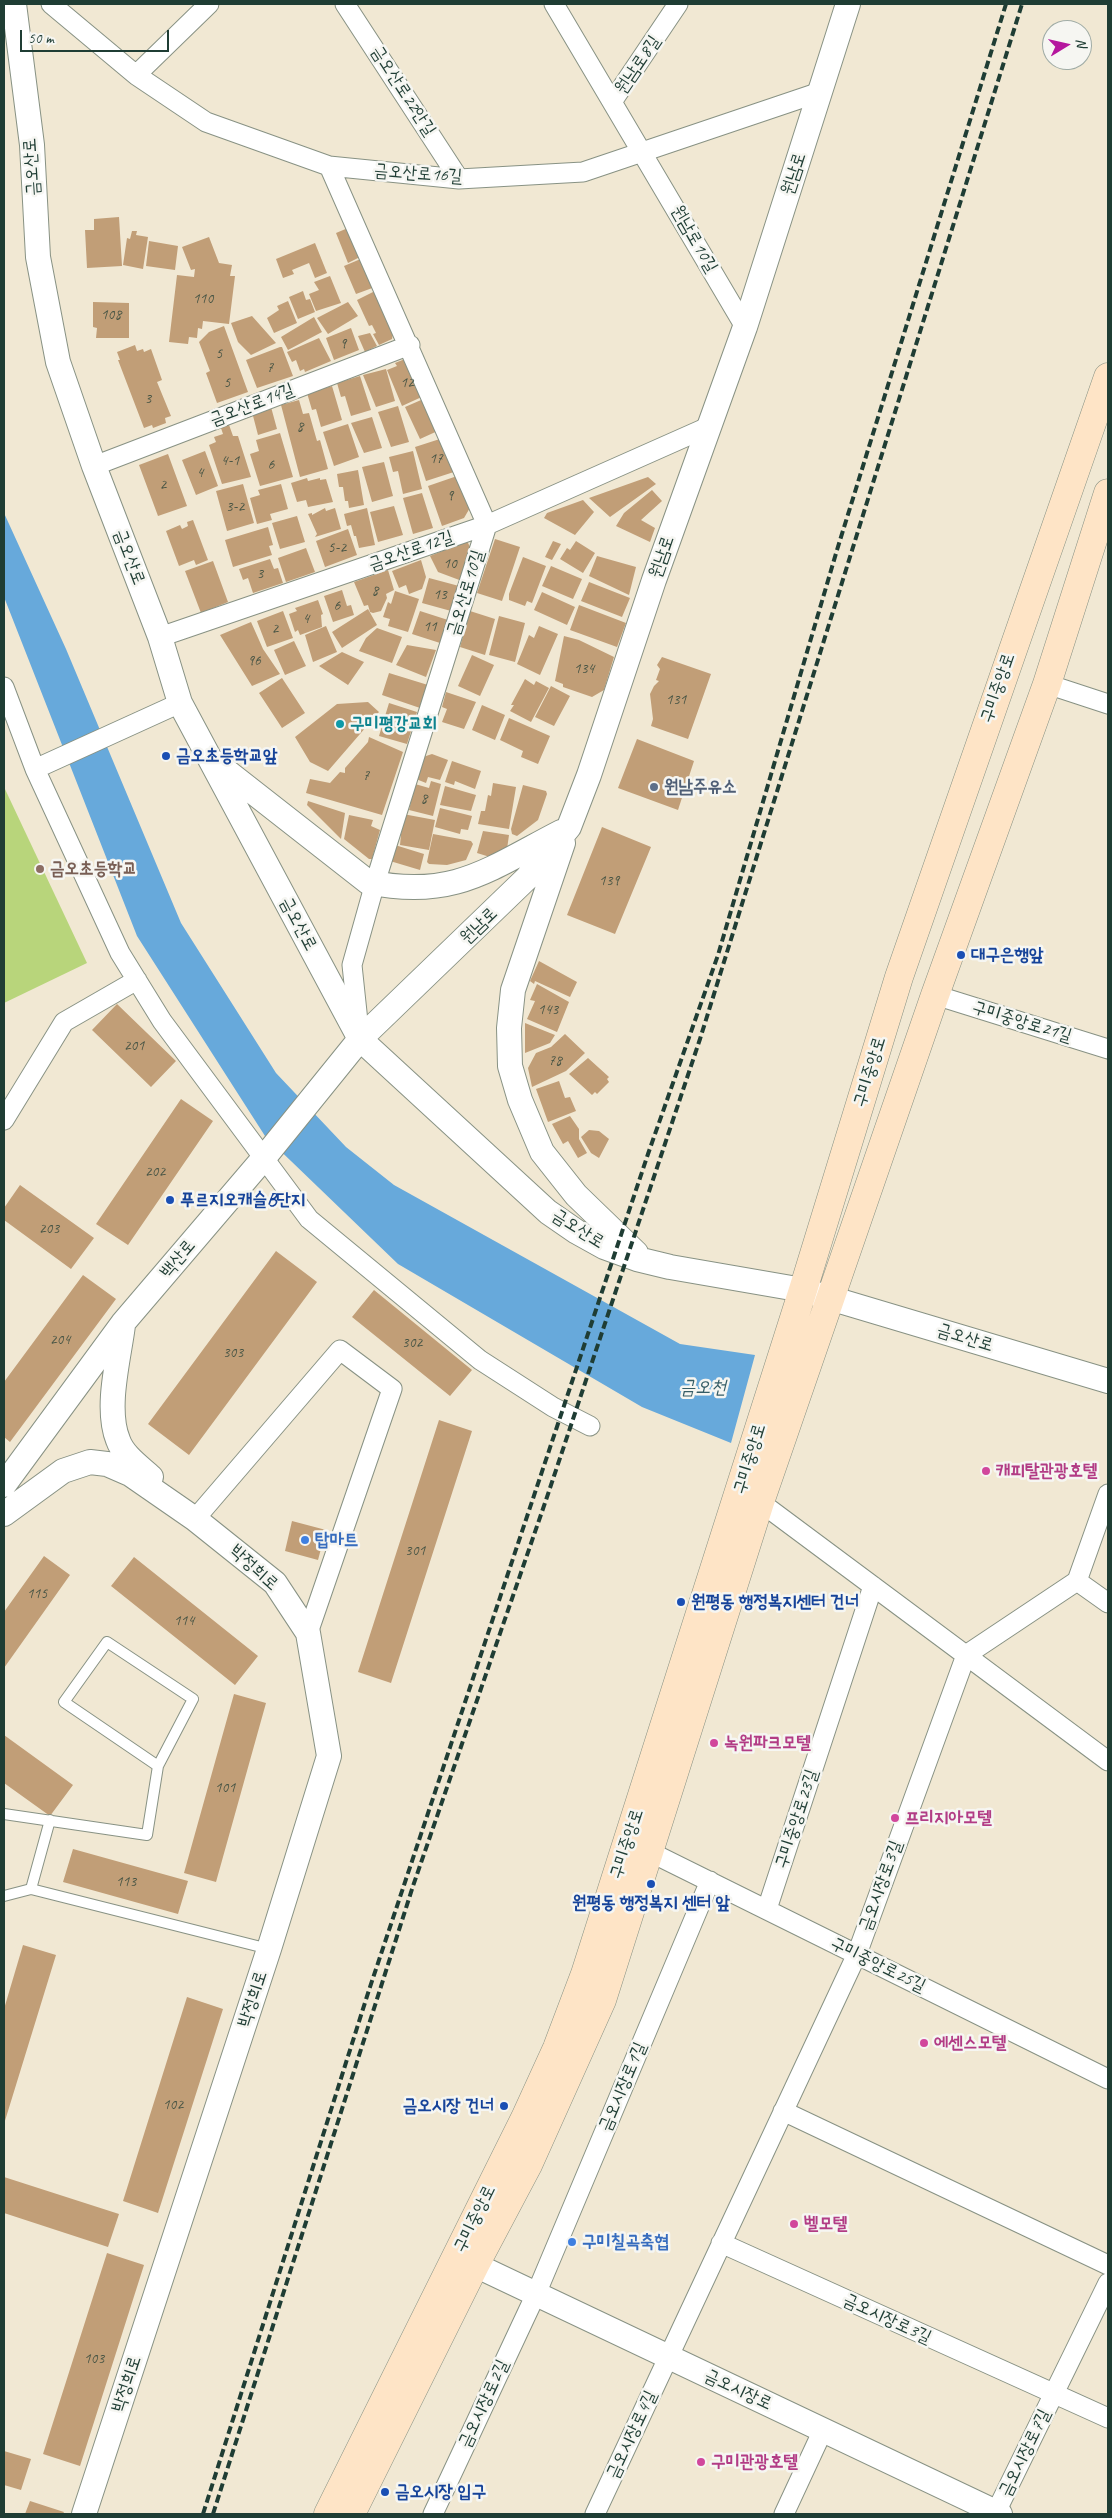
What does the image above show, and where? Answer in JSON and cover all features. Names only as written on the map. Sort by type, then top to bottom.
[{"type":"main road","name":"구미중앙로","points":[[328,2514],[525,2118],[557,2048],[585,1974],[803,1290],[899,977],[1108,377]]},
{"type":"main road","name":"구미중앙로","points":[[351,2514],[475,2265],[528,2165],[602,2000],[760,1502],[935,995],[1047,684],[1108,493]]},
{"type":"street","name":"금오산로","points":[[14,4],[32,145],[38,258],[48,321],[58,362],[94,466],[160,637],[180,703],[360,1039],[548,1212],[577,1232],[604,1247],[670,1267],[803,1290],[1108,1381]]},
{"type":"street","name":"금오산로16길","points":[[51,4],[136,75],[206,122],[329,166],[459,179],[583,172],[820,92]]},
{"type":"street","points":[[136,75],[209,4]]},
{"type":"street","name":"금오산로22안길","points":[[345,4],[459,179]]},
{"type":"street","points":[[554,4],[612,102]]},
{"type":"street","name":"원남로8길","points":[[643,151],[612,102],[678,4]]},
{"type":"street","name":"원남로","points":[[360,1039],[522,884],[569,828],[589,775],[654,580],[745,327],[848,4]]},
{"type":"street","name":"원남로10길","points":[[643,151],[745,327]]},
{"type":"street","points":[[329,166],[410,345],[487,525]]},
{"type":"street","name":"금오산로14길","points":[[94,466],[410,345]]},
{"type":"street","name":"금오산로12길","points":[[160,637],[487,525],[710,426]]},
{"type":"street","name":"금오산로10길","points":[[360,1039],[352,965],[375,884],[487,525]]},
{"type":"street","points":[[1047,684],[1108,704]]},
{"type":"street","points":[[4,687],[35,769],[120,953],[162,1021],[309,1219],[472,1354],[553,1407],[590,1426]]},
{"type":"street","points":[[35,769],[180,703]]},
{"type":"street","points":[[208,757],[368,882],[375,884],[417,888],[442,886],[463,881],[569,828]]},
{"type":"street","points":[[569,828],[513,990],[509,1028],[510,1066],[520,1100],[542,1152],[576,1195],[644,1260]]},
{"type":"street","points":[[4,1120],[64,1022],[137,980]]},
{"type":"street","name":"구미중앙로21길","points":[[935,995],[1108,1049]]},
{"type":"street","name":"백산로","points":[[4,1484],[123,1323],[263,1158],[360,1039]]},
{"type":"street","points":[[123,1323],[113,1408],[118,1441],[137,1464],[195,1519]]},
{"type":"street","points":[[195,1519],[340,1350],[392,1390],[308,1633]]},
{"type":"street","points":[[4,1514],[63,1471],[90,1462],[107,1464],[130,1474],[195,1519]]},
{"type":"street","points":[[966,1655],[1077,1581],[1108,1494]]},
{"type":"street","points":[[760,1502],[1108,1761]]},
{"type":"street","name":"박정희로","points":[[84,2514],[269,1948],[329,1756],[308,1633],[275,1583],[195,1519]]},
{"type":"street","points":[[1077,1581],[1108,1603]]},
{"type":"street","name":"구미중앙로23길","points":[[767,1909],[873,1586]]},
{"type":"street","name":"금오시장로3길","points":[[668,2356],[857,1954],[966,1655]]},
{"type":"street","name":"구미중앙로25길","points":[[648,1851],[1108,2079]]},
{"type":"street","name":"금오시장로1길","points":[[536,2294],[710,1881]]},
{"type":"street","points":[[783,2111],[1108,2265]]},
{"type":"street","name":"금오시장로3길","points":[[721,2243],[1054,2394]]},
{"type":"street","name":"금오시장로","points":[[475,2265],[997,2514]]},
{"type":"street","name":"금오시장로7길","points":[[997,2514],[1108,2282]]},
{"type":"street","name":"금오시장로2길","points":[[433,2514],[536,2294]]},
{"type":"street","name":"금오시장로4길","points":[[595,2514],[668,2356]]},
{"type":"street","name":"금오시장로7길","points":[[1054,2394],[1108,2418]]},
{"type":"street","points":[[784,2514],[823,2430]]},
{"type":"lane","points":[[4,1814],[147,1835],[158,1766],[193,1699],[107,1642],[64,1702],[158,1766]]},
{"type":"lane","points":[[31,1889],[50,1820]]},
{"type":"lane","points":[[4,1896],[31,1889],[269,1948]]},
{"type":"green space","points":[[4,787],[87,963],[4,1003]]},
{"type":"water","name":"금오천","points":[[4,513],[66,649],[181,923],[276,1073],[346,1147],[394,1185],[680,1344],[755,1355],[731,1443],[642,1407],[398,1264],[265,1136],[137,936],[4,597]]},
{"type":"building","points":[[119,217],[122,266],[87,268],[85,230],[94,230],[94,219]]},
{"type":"building","points":[[348,228],[360,257],[348,263],[336,233]]},
{"type":"building","points":[[132,231],[137,231],[136,235],[148,237],[143,269],[123,265],[127,238],[130,239]]},
{"type":"building","points":[[209,237],[219,263],[232,265],[230,276],[235,276],[229,324],[203,321],[202,329],[198,328],[197,338],[189,337],[188,344],[169,342],[177,275],[194,277],[195,269],[191,270],[182,247]]},
{"type":"building","points":[[149,241],[178,246],[175,270],[146,266]]},
{"type":"building","points":[[315,243],[327,273],[315,278],[309,263],[292,270],[294,274],[283,278],[276,259]]},
{"type":"building","points":[[363,258],[375,287],[356,294],[344,266]]},
{"type":"building","points":[[330,276],[341,303],[316,311],[309,294],[319,290],[314,282]]},
{"type":"building","points":[[303,291],[306,300],[310,299],[315,312],[298,319],[289,297]]},
{"type":"building","points":[[375,291],[394,329],[392,339],[379,345],[373,334],[376,333],[372,325],[369,326],[357,300]]},
{"type":"building","points":[[288,301],[297,323],[274,333],[267,318],[279,310],[277,306]]},
{"type":"building","points":[[93,302],[129,303],[129,338],[96,338],[97,328],[93,327]]},
{"type":"building","points":[[348,302],[358,316],[328,334],[317,318]]},
{"type":"building","points":[[252,316],[276,343],[251,355],[238,342],[231,323]]},
{"type":"building","points":[[314,317],[322,332],[288,350],[281,337]]},
{"type":"building","points":[[224,326],[248,392],[217,403],[206,373],[210,371],[199,342],[209,332]]},
{"type":"building","points":[[351,328],[359,350],[334,360],[326,338]]},
{"type":"building","points":[[370,333],[377,346],[365,352],[358,336]]},
{"type":"building","points":[[319,338],[331,361],[305,372],[304,369],[300,371],[296,360],[292,362],[287,352]]},
{"type":"building","points":[[135,345],[137,351],[143,349],[144,352],[151,349],[162,380],[157,382],[171,416],[165,418],[166,423],[153,428],[152,425],[144,428],[118,360],[120,360],[117,352]]},
{"type":"building","points":[[282,347],[293,376],[257,388],[246,360]]},
{"type":"building","points":[[410,357],[426,395],[402,406],[387,370],[397,366],[395,363]]},
{"type":"building","points":[[386,369],[395,401],[376,407],[363,375]]},
{"type":"building","points":[[360,376],[371,410],[351,416],[345,396],[341,397],[337,383]]},
{"type":"building","points":[[332,386],[342,420],[321,427],[316,409],[312,410],[307,393]]},
{"type":"building","points":[[428,397],[442,429],[420,439],[405,407]]},
{"type":"building","points":[[299,400],[303,414],[309,413],[317,441],[320,440],[328,469],[300,477],[281,405]]},
{"type":"building","points":[[398,406],[409,442],[391,447],[378,412]]},
{"type":"building","points":[[271,407],[277,429],[258,435],[252,412]]},
{"type":"building","points":[[372,417],[382,448],[364,453],[351,423]]},
{"type":"building","points":[[228,422],[233,436],[238,436],[251,477],[222,484],[209,445],[216,442],[214,437],[223,434],[220,425]]},
{"type":"building","points":[[348,424],[359,457],[334,466],[323,432]]},
{"type":"building","points":[[280,433],[293,477],[260,486],[250,454],[259,451],[256,440]]},
{"type":"building","points":[[446,437],[457,471],[426,481],[415,447]]},
{"type":"building","points":[[205,451],[218,486],[196,495],[182,460]]},
{"type":"building","points":[[413,451],[422,489],[403,494],[398,471],[393,472],[389,457]]},
{"type":"building","points":[[168,454],[187,506],[158,516],[139,465]]},
{"type":"building","points":[[384,462],[393,496],[372,502],[362,467]]},
{"type":"building","points":[[358,470],[364,505],[349,508],[348,501],[345,501],[343,487],[339,487],[337,474]]},
{"type":"building","points":[[460,475],[471,506],[464,518],[442,526],[428,486]]},
{"type":"building","points":[[648,477],[656,484],[610,517],[589,498]]},
{"type":"building","points":[[307,478],[308,481],[320,478],[320,480],[326,479],[333,502],[308,507],[306,500],[297,502],[291,483]]},
{"type":"building","points":[[243,484],[254,523],[227,531],[216,491]]},
{"type":"building","points":[[281,484],[288,509],[270,514],[272,520],[257,524],[250,498],[260,495],[258,490]]},
{"type":"building","points":[[652,490],[662,501],[641,520],[655,528],[650,542],[616,526],[624,513]]},
{"type":"building","points":[[422,493],[433,528],[413,534],[403,498]]},
{"type":"building","points":[[583,500],[594,512],[575,535],[544,518],[547,513]]},
{"type":"building","points":[[394,506],[403,535],[378,542],[370,512]]},
{"type":"building","points":[[325,508],[326,511],[335,508],[341,529],[315,537],[317,534],[308,514],[312,513],[312,515]]},
{"type":"building","points":[[367,508],[375,545],[359,548],[351,525],[347,526],[344,514]]},
{"type":"building","points":[[297,516],[305,542],[280,549],[272,523]]},
{"type":"building","points":[[193,520],[208,560],[196,565],[194,560],[179,566],[166,531],[180,525],[182,529],[188,526],[187,522]]},
{"type":"building","points":[[268,527],[273,545],[269,546],[272,555],[233,567],[225,540]]},
{"type":"building","points":[[348,529],[357,555],[325,567],[316,541]]},
{"type":"building","points":[[495,539],[520,547],[502,601],[477,593]]},
{"type":"building","points":[[467,541],[471,549],[462,581],[438,572],[430,556]]},
{"type":"building","points":[[553,541],[561,544],[552,560],[545,557]]},
{"type":"building","points":[[576,541],[595,553],[583,573],[560,559],[567,548],[570,550]]},
{"type":"building","points":[[306,548],[315,572],[286,582],[278,558]]},
{"type":"building","points":[[597,556],[636,567],[629,595],[589,576]]},
{"type":"building","points":[[523,557],[546,566],[532,603],[527,601],[525,606],[509,600],[509,594]]},
{"type":"building","points":[[270,559],[274,569],[278,568],[283,583],[253,593],[248,578],[243,580],[239,569]]},
{"type":"building","points":[[421,560],[426,577],[422,589],[409,594],[406,585],[399,588],[392,571]]},
{"type":"building","points":[[213,561],[228,602],[201,613],[185,571]]},
{"type":"building","points":[[551,566],[582,579],[573,599],[542,586]]},
{"type":"building","points":[[388,570],[394,590],[386,594],[387,598],[381,611],[370,612],[368,605],[364,606],[354,582]]},
{"type":"building","points":[[429,578],[459,586],[451,611],[422,603]]},
{"type":"building","points":[[589,582],[630,598],[622,617],[581,601]]},
{"type":"building","points":[[342,590],[347,606],[351,605],[354,615],[333,622],[324,596]]},
{"type":"building","points":[[395,591],[419,599],[408,632],[388,626],[390,619],[383,617],[388,602],[391,604]]},
{"type":"building","points":[[542,592],[575,607],[567,625],[534,610]]},
{"type":"building","points":[[318,600],[323,614],[321,615],[322,627],[300,635],[298,630],[295,632],[289,614],[297,611],[295,608]]},
{"type":"building","points":[[579,605],[626,623],[617,647],[570,630]]},
{"type":"building","points":[[368,609],[377,625],[342,648],[332,632]]},
{"type":"building","points":[[283,611],[293,638],[267,647],[257,621]]},
{"type":"building","points":[[420,611],[448,620],[440,643],[412,634]]},
{"type":"building","points":[[470,611],[495,619],[485,655],[460,647]]},
{"type":"building","points":[[499,616],[525,623],[515,662],[489,655]]},
{"type":"building","points":[[251,622],[263,649],[280,674],[252,686],[220,635]]},
{"type":"building","points":[[326,626],[337,652],[313,662],[305,635]]},
{"type":"building","points":[[539,626],[558,634],[540,675],[517,664],[529,635],[534,638]]},
{"type":"building","points":[[377,628],[402,637],[392,663],[359,651],[366,638]]},
{"type":"building","points":[[564,636],[579,640],[614,657],[604,690],[592,697],[563,687],[563,684],[555,681]]},
{"type":"building","points":[[294,641],[306,666],[285,675],[274,650]]},
{"type":"building","points":[[407,645],[436,650],[426,677],[396,665]]},
{"type":"building","points":[[342,652],[364,662],[348,685],[319,666]]},
{"type":"building","points":[[472,655],[494,665],[480,696],[458,686]]},
{"type":"building","points":[[662,657],[711,674],[688,739],[651,726],[653,719],[650,694],[659,681],[656,680],[660,669],[657,665]]},
{"type":"building","points":[[389,673],[428,685],[420,708],[382,695]]},
{"type":"building","points":[[282,678],[305,713],[282,728],[259,693]]},
{"type":"building","points":[[525,679],[534,685],[536,681],[549,688],[531,722],[510,711],[514,705],[511,705]]},
{"type":"building","points":[[551,686],[570,696],[554,726],[535,717]]},
{"type":"building","points":[[446,692],[476,702],[464,729],[442,722],[447,709],[442,707]]},
{"type":"building","name":"구미평강교회","points":[[368,702],[379,712],[328,771],[310,762],[295,737],[337,704]]},
{"type":"building","points":[[389,703],[417,712],[407,744],[379,736]]},
{"type":"building","points":[[482,705],[505,715],[495,740],[472,730]]},
{"type":"building","points":[[509,718],[550,736],[538,764],[521,757],[523,751],[500,740]]},
{"type":"building","points":[[369,737],[403,752],[382,815],[306,793],[310,779],[330,783],[340,772],[345,773],[345,768],[368,742]]},
{"type":"building","points":[[637,739],[694,761],[678,810],[618,788]]},
{"type":"building","points":[[432,754],[448,760],[440,780],[428,777],[426,783],[416,779],[423,757]]},
{"type":"building","points":[[452,761],[481,771],[475,789],[455,781],[454,785],[445,782]]},
{"type":"building","points":[[431,781],[441,784],[433,816],[409,810],[415,784],[429,788]]},
{"type":"building","points":[[493,783],[516,787],[509,829],[478,824],[481,811],[485,811],[488,795],[491,796]]},
{"type":"building","points":[[523,785],[546,791],[547,794],[538,820],[517,836],[512,834],[511,829]]},
{"type":"building","points":[[445,786],[476,795],[471,811],[440,805]]},
{"type":"building","points":[[308,801],[345,813],[341,839],[307,805]]},
{"type":"building","points":[[440,808],[472,816],[468,830],[461,829],[460,834],[435,827]]},
{"type":"building","points":[[403,814],[435,820],[429,850],[400,845]]},
{"type":"building","points":[[349,815],[373,820],[371,826],[380,830],[372,859],[369,859],[344,839]]},
{"type":"building","points":[[602,827],[651,847],[615,934],[567,915]]},
{"type":"building","points":[[483,831],[509,835],[507,849],[490,857],[477,853]]},
{"type":"building","points":[[433,834],[471,841],[473,844],[466,860],[447,865],[429,864],[427,862]]},
{"type":"building","points":[[395,845],[424,854],[420,870],[390,861]]},
{"type":"building","points":[[539,961],[577,982],[570,997],[535,981],[534,984],[530,981]]},
{"type":"building","points":[[537,984],[569,1002],[557,1032],[527,1019],[535,1001],[530,1000]]},
{"type":"building","points":[[117,1004],[176,1061],[151,1087],[92,1030]]},
{"type":"building","points":[[525,1023],[555,1035],[550,1043],[525,1053]]},
{"type":"building","points":[[565,1034],[585,1053],[566,1071],[532,1087],[528,1068],[536,1053],[551,1047]]},
{"type":"building","points":[[588,1058],[609,1077],[607,1079],[609,1082],[597,1094],[595,1092],[592,1095],[569,1074]]},
{"type":"building","points":[[559,1081],[565,1098],[570,1097],[576,1111],[548,1122],[536,1089]]},
{"type":"building","points":[[181,1099],[213,1121],[128,1245],[96,1224]]},
{"type":"building","points":[[570,1116],[579,1129],[579,1139],[587,1153],[578,1158],[568,1141],[563,1144],[552,1124]]},
{"type":"building","points":[[589,1130],[599,1131],[609,1139],[599,1158],[591,1153],[581,1137]]},
{"type":"building","points":[[20,1185],[94,1238],[71,1269],[4,1220],[4,1208]]},
{"type":"building","points":[[276,1251],[317,1282],[189,1455],[148,1424]]},
{"type":"building","points":[[83,1275],[116,1299],[10,1442],[4,1437],[4,1382]]},
{"type":"building","points":[[374,1290],[472,1370],[450,1396],[352,1317]]},
{"type":"building","points":[[439,1420],[472,1431],[391,1683],[358,1672]]},
{"type":"building","name":"탑마트","points":[[292,1521],[326,1530],[318,1560],[285,1551]]},
{"type":"building","points":[[44,1556],[70,1575],[4,1668],[4,1612]]},
{"type":"building","points":[[134,1557],[258,1656],[235,1685],[111,1586]]},
{"type":"building","points":[[234,1694],[266,1703],[216,1882],[184,1873]]},
{"type":"building","points":[[4,1735],[73,1785],[50,1816],[4,1783]]},
{"type":"building","points":[[73,1849],[188,1881],[178,1914],[63,1882]]},
{"type":"building","points":[[23,1945],[56,1955],[4,2124],[4,2009]]},
{"type":"building","points":[[187,1997],[223,2009],[158,2213],[123,2201]]},
{"type":"building","points":[[4,2177],[119,2214],[108,2247],[4,2213]]},
{"type":"building","points":[[107,2253],[144,2265],[80,2466],[43,2454]]},
{"type":"building","points":[[4,2451],[31,2459],[21,2490],[4,2485]]},
{"type":"building","points":[[30,2501],[64,2512],[63,2514],[25,2514]]},
{"type":"railway","points":[[203,2514],[369,1990],[648,1154],[718,955],[837,550],[1006,4]]},
{"type":"railway","points":[[213,2514],[413,1886],[546,1500],[700,1039],[1022,4]]},
{"type":"place","name":"구미평강교회","points":[[340,724]]},
{"type":"place","name":"금오초등학교앞","points":[[166,756]]},
{"type":"place","name":"원남주유소","points":[[654,787]]},
{"type":"place","name":"금오초등학교","points":[[40,869]]},
{"type":"place","name":"대구은행앞","points":[[961,955]]},
{"type":"place","name":"푸르지오캐슬B단지","points":[[170,1200]]},
{"type":"place","name":"캐피탈관광호텔","points":[[986,1471]]},
{"type":"place","name":"탑마트","points":[[305,1540]]},
{"type":"place","name":"원평동 행정복지센터 건너","points":[[681,1602]]},
{"type":"place","name":"녹원파크모텔","points":[[714,1743]]},
{"type":"place","name":"프리지아모텔","points":[[895,1818]]},
{"type":"place","name":"원평동 행정복지 센터 앞","points":[[651,1884]]},
{"type":"place","name":"에센스모텔","points":[[924,2043]]},
{"type":"place","name":"금오시장 건너","points":[[504,2106]]},
{"type":"place","name":"벨모텔","points":[[794,2224]]},
{"type":"place","name":"구미칠곡축협","points":[[572,2242]]},
{"type":"place","name":"구미관광호텔","points":[[701,2462]]},
{"type":"place","name":"금오시장 입구","points":[[385,2492]]}]
